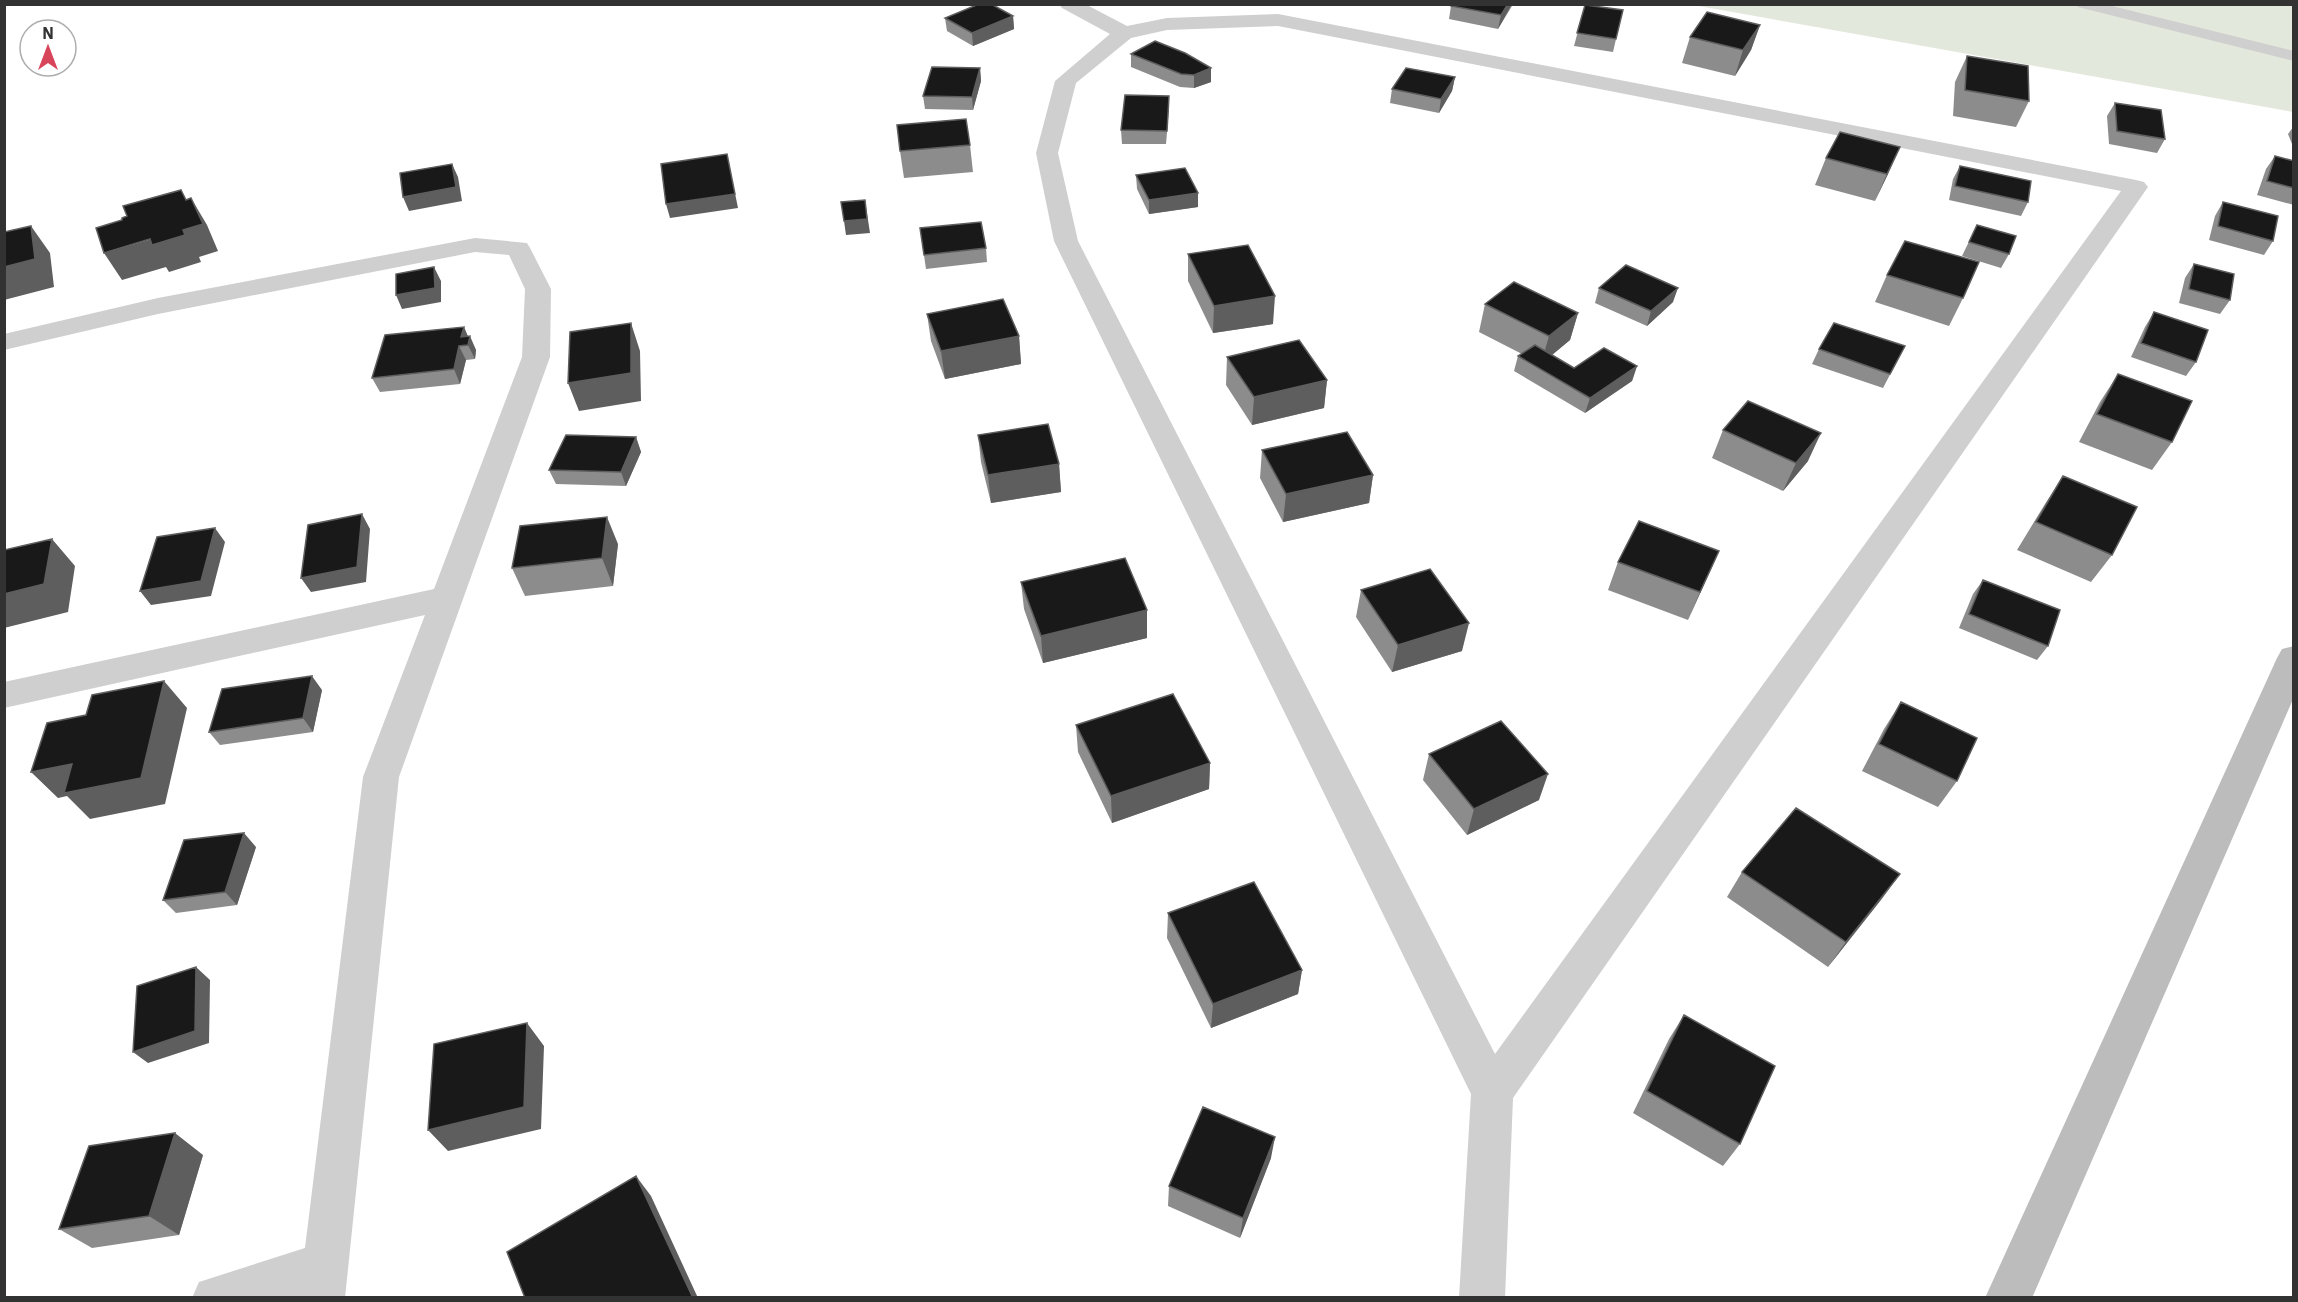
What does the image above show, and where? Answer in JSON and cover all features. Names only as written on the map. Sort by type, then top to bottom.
[{"type":"street","points":[[1069,4],[1124,33]]},
{"type":"street","points":[[1482,1298],[1492,1092],[1066,241],[1047,153],[1066,81],[1124,33],[1167,24],[1278,20],[2136,187],[1492,1092]]},
{"type":"street","points":[[4,342],[158,306],[475,245],[518,248],[538,290],[536,357],[381,777],[324,1281],[215,1298]]},
{"type":"street","points":[[4,695],[447,598]]},
{"type":"street","points":[[2008,1298],[2294,657]]},
{"type":"lane","points":[[2083,4],[2294,57]]},
{"type":"shaded area","points":[[1693,5],[2293,5],[2293,112]]},
{"type":"building","points":[[979,4],[991,4],[1013,16],[972,33],[945,18]]},
{"type":"building","points":[[1452,4],[1508,4],[1501,15],[1451,6]]},
{"type":"building","points":[[1585,5],[1623,10],[1616,39],[1577,33]]},
{"type":"building","points":[[1707,12],[1760,25],[1743,50],[1690,37]]},
{"type":"building","points":[[1155,41],[1185,53],[1211,68],[1194,75],[1181,74],[1131,54]]},
{"type":"building","points":[[1967,56],[2028,66],[2029,101],[1965,90]]},
{"type":"building","points":[[932,67],[980,68],[972,97],[923,96]]},
{"type":"building","points":[[1406,68],[1455,77],[1441,99],[1392,89]]},
{"type":"building","points":[[1125,95],[1169,96],[1167,131],[1121,130]]},
{"type":"building","points":[[2115,103],[2161,110],[2165,139],[2117,131]]},
{"type":"building","points":[[966,119],[970,145],[900,151],[897,125]]},
{"type":"building","points":[[1840,132],[1900,147],[1887,174],[1826,158]]},
{"type":"building","points":[[727,154],[735,194],[666,204],[661,164]]},
{"type":"building","points":[[2275,156],[2294,161],[2294,188],[2267,181]]},
{"type":"building","points":[[452,164],[456,187],[403,197],[400,173]]},
{"type":"building","points":[[1960,166],[2031,181],[2028,202],[1955,186]]},
{"type":"building","points":[[1185,168],[1198,193],[1149,200],[1136,175]]},
{"type":"building","points":[[181,190],[186,200],[191,198],[203,224],[183,230],[185,235],[152,245],[150,239],[104,253],[96,228],[122,220],[127,216],[123,206]]},
{"type":"building","points":[[865,200],[867,219],[844,221],[841,202]]},
{"type":"building","points":[[2223,202],[2278,216],[2273,241],[2218,226]]},
{"type":"building","points":[[981,222],[986,248],[924,255],[920,228]]},
{"type":"building","points":[[1977,225],[2016,236],[2009,254],[1969,242]]},
{"type":"building","points":[[31,226],[35,259],[4,267],[4,232]]},
{"type":"building","points":[[1905,241],[1979,262],[1963,298],[1887,275]]},
{"type":"building","points":[[1248,245],[1275,296],[1214,306],[1188,254]]},
{"type":"building","points":[[2194,264],[2234,274],[2230,300],[2189,289]]},
{"type":"building","points":[[1626,265],[1678,288],[1651,311],[1599,288]]},
{"type":"building","points":[[434,267],[435,288],[396,295],[396,274]]},
{"type":"building","points":[[1514,282],[1578,313],[1549,336],[1485,304]]},
{"type":"building","points":[[1003,299],[1019,336],[941,351],[927,314]]},
{"type":"building","points":[[2154,312],[2208,330],[2196,362],[2141,343]]},
{"type":"building","points":[[631,323],[631,373],[568,383],[570,332]]},
{"type":"building","points":[[1834,323],[1905,346],[1890,374],[1819,349]]},
{"type":"building","points":[[464,327],[461,337],[470,336],[468,345],[459,346],[454,369],[372,378],[385,335]]},
{"type":"building","points":[[1299,340],[1327,380],[1254,397],[1227,357]]},
{"type":"building","points":[[1535,345],[1574,368],[1604,348],[1637,366],[1590,398],[1518,356]]},
{"type":"building","points":[[2118,374],[2192,401],[2172,442],[2097,414]]},
{"type":"building","points":[[1748,401],[1821,433],[1796,463],[1723,430]]},
{"type":"building","points":[[1048,424],[1059,464],[988,475],[978,435]]},
{"type":"building","points":[[1347,432],[1373,475],[1286,494],[1262,450]]},
{"type":"building","points":[[566,435],[636,437],[621,472],[549,470]]},
{"type":"building","points":[[2063,476],[2137,507],[2112,555],[2036,522]]},
{"type":"building","points":[[362,514],[357,567],[301,578],[308,525]]},
{"type":"building","points":[[607,517],[602,558],[512,568],[520,526]]},
{"type":"building","points":[[1639,521],[1719,551],[1700,592],[1618,562]]},
{"type":"building","points":[[215,528],[201,581],[140,591],[157,537]]},
{"type":"building","points":[[52,539],[44,584],[4,594],[4,550]]},
{"type":"building","points":[[1125,558],[1147,610],[1041,636],[1021,582]]},
{"type":"building","points":[[1430,569],[1469,623],[1398,645],[1361,590]]},
{"type":"building","points":[[1983,580],[2060,610],[2048,646],[1969,614]]},
{"type":"building","points":[[312,676],[303,718],[209,732],[222,689]]},
{"type":"building","points":[[164,681],[141,778],[64,793],[72,764],[31,772],[47,723],[86,715],[92,695]]},
{"type":"building","points":[[1173,694],[1210,763],[1111,796],[1076,725]]},
{"type":"building","points":[[1901,702],[1977,738],[1957,781],[1879,744]]},
{"type":"building","points":[[1501,721],[1548,774],[1474,809],[1429,754]]},
{"type":"building","points":[[1796,808],[1900,874],[1846,942],[1742,872]]},
{"type":"building","points":[[244,833],[225,892],[163,900],[184,840]]},
{"type":"building","points":[[1254,882],[1302,970],[1213,1004],[1168,913]]},
{"type":"building","points":[[196,967],[195,1031],[133,1052],[137,986]]},
{"type":"building","points":[[1684,1015],[1775,1066],[1740,1144],[1647,1091]]},
{"type":"building","points":[[527,1023],[524,1107],[428,1130],[434,1044]]},
{"type":"building","points":[[1203,1107],[1275,1137],[1243,1218],[1169,1186]]},
{"type":"building","points":[[175,1133],[149,1216],[59,1229],[89,1146]]},
{"type":"building","points":[[636,1176],[693,1298],[525,1298],[507,1252]]}]
